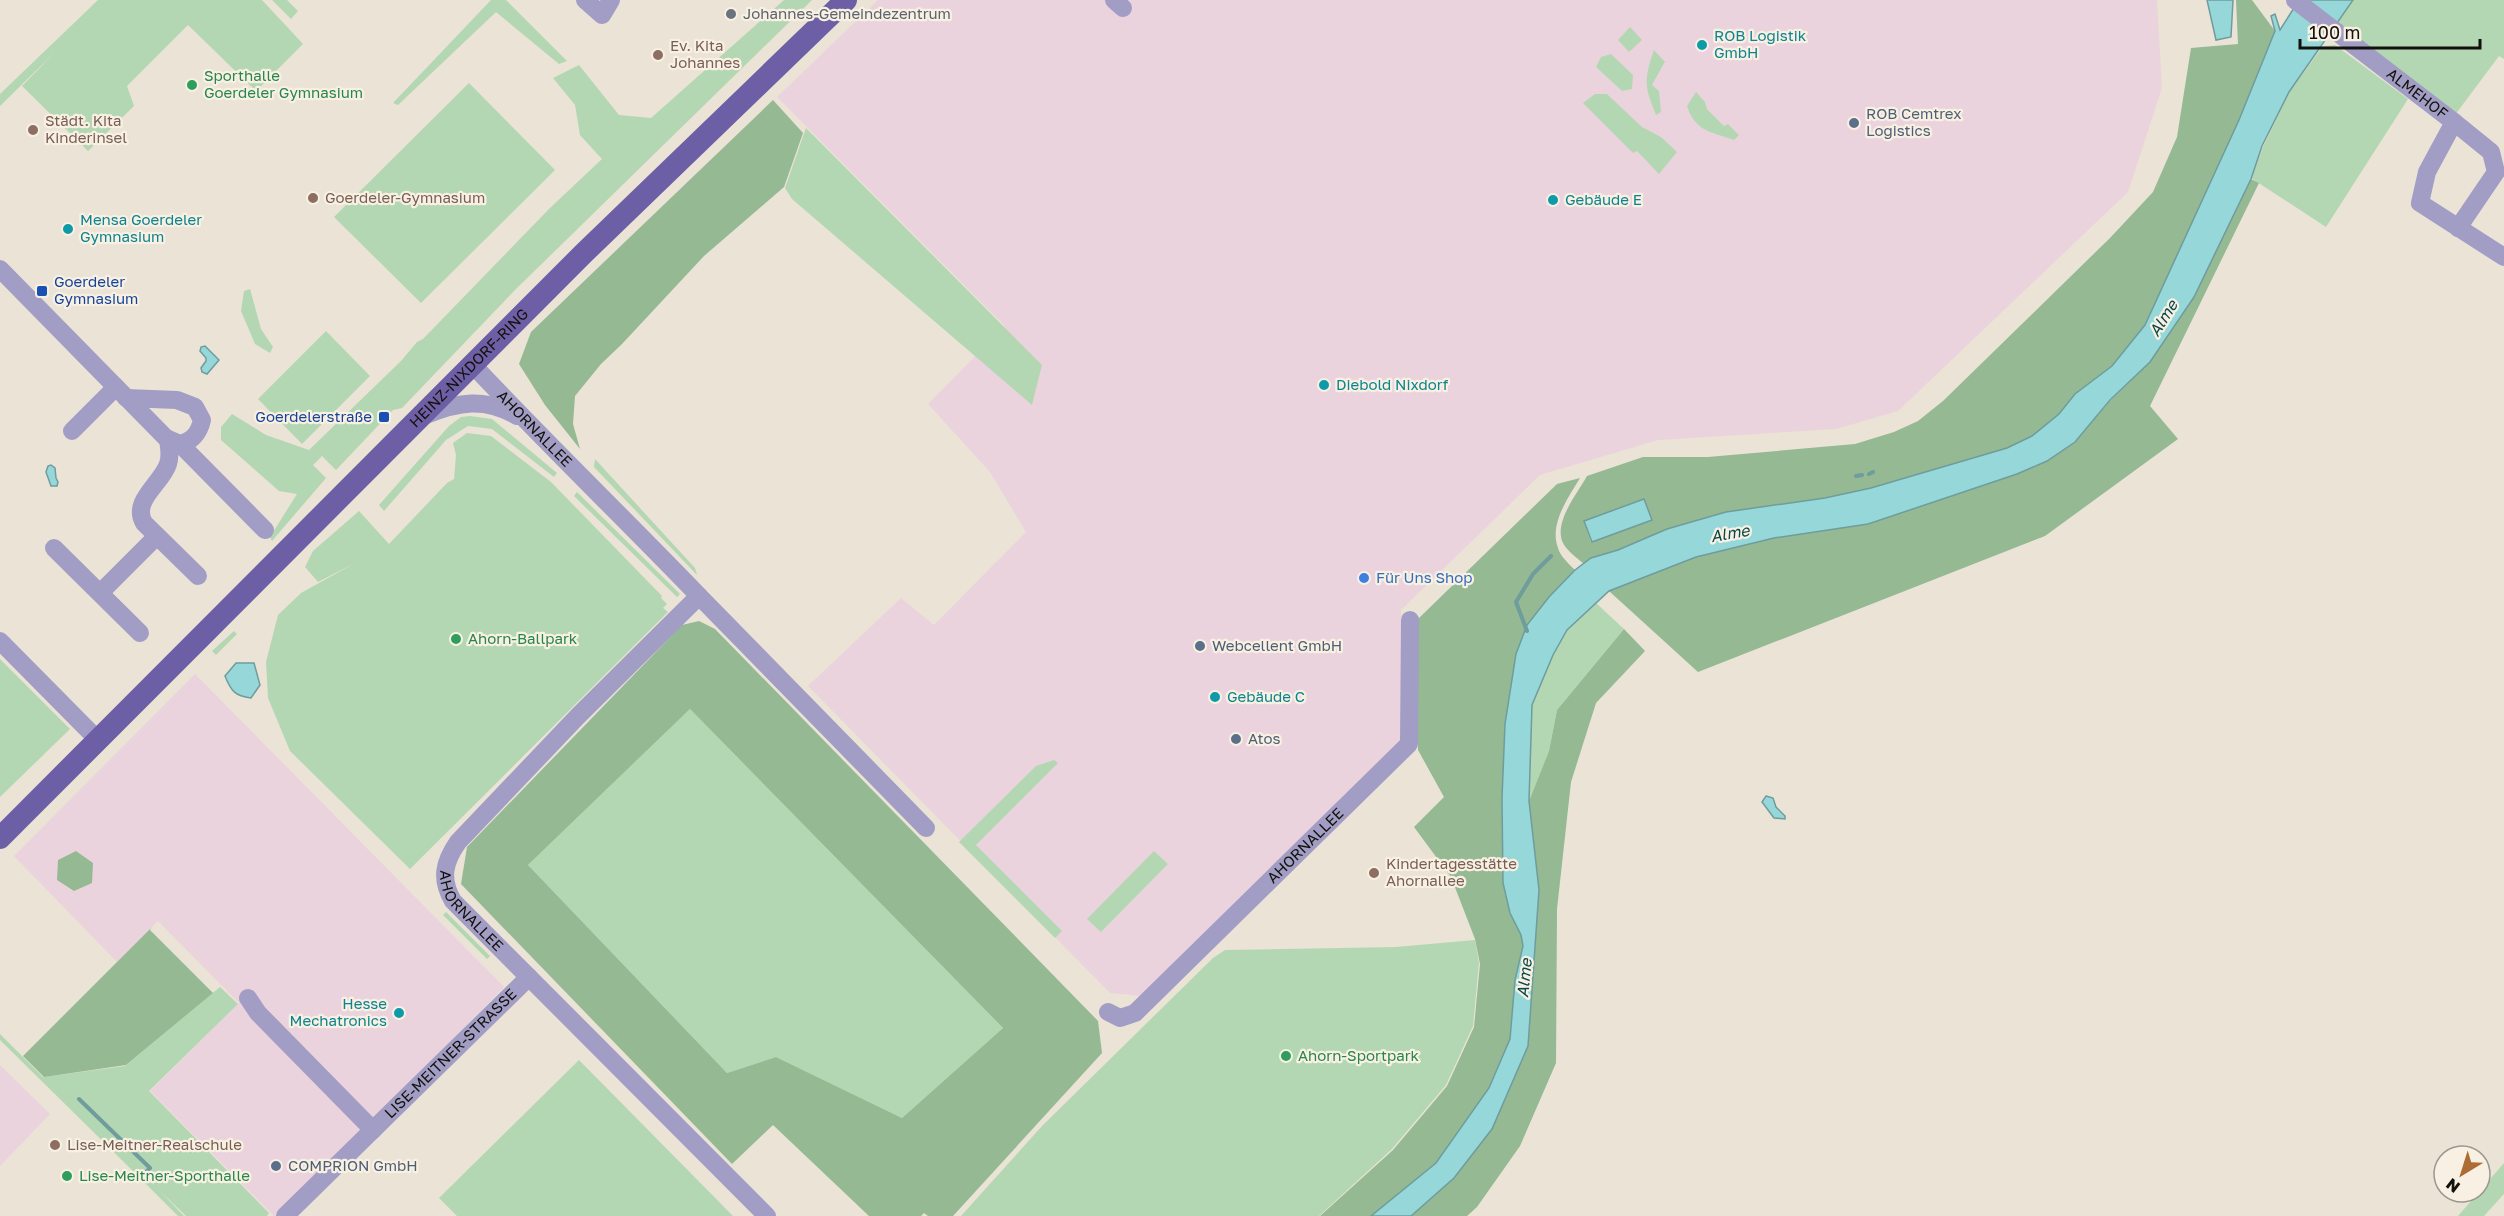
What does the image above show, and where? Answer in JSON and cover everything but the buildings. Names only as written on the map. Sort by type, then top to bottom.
[{"type":"main road","name":"HEINZ-NIXDORF-RING","points":[[0,838],[584,253],[846,0]]},
{"type":"street","points":[[585,0],[602,15],[612,0]]},
{"type":"street","name":"ALMEHOF","points":[[2295,0],[2491,152],[2496,172],[2458,228]]},
{"type":"street","name":"ALMEHOF","points":[[2454,122],[2427,172],[2420,203],[2504,258]]},
{"type":"street","points":[[0,269],[121,393],[265,530]]},
{"type":"street","name":"AHORNALLEE","points":[[472,364],[926,828]]},
{"type":"street","points":[[72,431],[121,393],[177,400],[195,407],[202,420],[199,430],[189,441],[174,442]]},
{"type":"street","points":[[423,416],[451,405],[485,404],[503,408],[526,421]]},
{"type":"street","points":[[174,442],[168,465],[143,501],[140,510],[144,523],[198,576]]},
{"type":"street","points":[[100,593],[157,536]]},
{"type":"street","points":[[54,548],[140,633]]},
{"type":"street","name":"AHORNALLEE","points":[[699,596],[570,725],[458,842],[449,854],[444,867],[444,877],[453,901],[767,1216]]},
{"type":"street","name":"AHORNALLEE","points":[[1108,1012],[1120,1018],[1135,1013],[1408,744],[1410,620]]},
{"type":"street","points":[[0,641],[98,740]]},
{"type":"street","name":"LISE-MEITNER-STRASSE","points":[[285,1216],[529,977]]},
{"type":"street","name":"LISE-MEITNER-STRASSE","points":[[248,998],[258,1012],[373,1130]]},
{"type":"shaded area","points":[[878,0],[2157,0],[2162,88],[2128,192],[1898,411],[1836,429],[1658,440],[1540,475],[1401,610],[1405,676],[1402,740],[1141,996],[1110,993],[808,686],[901,598],[934,625],[1026,532],[990,472],[928,404],[1005,326],[777,97]],"holes":[[[1654,51],[1665,63],[1652,85],[1656,115],[1649,99]],[[1607,94],[1642,128],[1661,137],[1659,173],[1637,151],[1633,152],[1584,103]],[[1705,102],[1707,109],[1725,127],[1687,106]],[[1154,851],[1168,864],[1101,932]]]},
{"type":"shaded area","points":[[195,674],[504,987],[278,1216],[274,1216],[150,1091],[239,1003],[158,921],[117,962],[14,856]]},
{"type":"shaded area","points":[[0,1065],[50,1114],[0,1166]]},
{"type":"green space","points":[[98,0],[262,0],[303,44],[256,91],[188,25],[127,86],[134,106],[88,151],[22,86],[55,52],[0,106],[0,94]]},
{"type":"green space","points":[[272,0],[287,0],[298,11],[291,19]]},
{"type":"green space","points":[[491,0],[506,0],[567,61],[559,64],[496,12],[398,105],[393,103]]},
{"type":"green space","points":[[784,0],[812,0],[515,290],[402,408],[393,410],[336,470],[322,456],[313,465],[326,478],[272,541],[270,537],[297,494],[279,491],[221,440],[221,427],[232,414],[266,435],[309,450],[401,361],[417,342],[423,339],[550,208],[602,159],[580,135],[575,105],[553,78],[579,65],[619,115],[651,118]]},
{"type":"green space","points":[[2236,0],[2252,0],[2275,31],[2239,120],[2145,325],[2112,366],[2075,394],[2059,414],[2032,436],[2007,448],[1871,488],[1825,498],[1726,512],[1667,529],[1618,550],[1591,558],[1584,564],[1565,546],[1561,526],[1573,499],[1587,476],[1643,457],[1708,457],[1855,444],[1894,432],[1918,421],[1943,401],[2110,238],[2153,192],[2177,137],[2191,48],[2238,44]],"holes":[[[1644,499],[1651,520],[1591,542],[1584,521]]]},
{"type":"green space","points":[[2353,0],[2504,0],[2504,59],[2499,56],[2455,115],[2337,24]]},
{"type":"green space","points":[[1630,27],[1642,40],[1629,52],[1618,40]]},
{"type":"green space","points":[[2335,45],[2408,99],[2326,227],[2251,178],[2289,93],[2323,46]]},
{"type":"green space","points":[[1654,50],[1665,62],[1652,85],[1659,91],[1661,112],[1656,115],[1647,90],[1648,68]]},
{"type":"green space","points":[[1611,54],[1633,75],[1632,89],[1622,91],[1596,67],[1601,57]]},
{"type":"green space","points":[[469,83],[555,170],[421,303],[334,217]]},
{"type":"green space","points":[[1696,92],[1705,102],[1707,109],[1724,126],[1728,124],[1739,135],[1734,140],[1711,132],[1694,121],[1687,106]]},
{"type":"green space","points":[[1595,94],[1607,94],[1642,127],[1661,137],[1677,152],[1659,174],[1637,151],[1633,153],[1583,103]]},
{"type":"green space","points":[[773,100],[803,133],[784,187],[704,256],[601,364],[575,396],[573,424],[580,449],[545,405],[519,364],[531,332]]},
{"type":"green space","points":[[806,128],[1042,365],[1032,405],[792,199],[785,188]]},
{"type":"green space","points":[[2251,179],[2259,183],[2150,406],[2178,439],[2045,536],[1698,672],[1609,591],[1696,557],[1774,538],[1868,524],[2017,474],[2047,461],[2075,442],[2110,401],[2150,362],[2194,297]]},
{"type":"green space","points":[[250,289],[261,329],[273,347],[270,353],[255,344],[241,311],[244,291]]},
{"type":"green space","points":[[326,331],[370,376],[302,444],[258,399]]},
{"type":"green space","points":[[461,417],[492,419],[557,473],[554,477],[492,429],[468,426],[446,440],[384,511],[379,505],[449,426]]},
{"type":"green space","name":"Ahorn-Ballpark","points":[[467,433],[491,436],[551,482],[662,596],[661,598],[667,604],[663,608],[668,612],[410,869],[290,751],[268,698],[266,662],[278,615],[301,593],[355,563],[318,582],[305,567],[313,551],[359,511],[389,544],[447,483],[454,479],[456,455],[453,443]]},
{"type":"green space","points":[[595,459],[695,568],[697,575],[594,467]]},
{"type":"green space","points":[[1580,478],[1561,512],[1556,530],[1559,551],[1575,570],[1549,597],[1505,723],[1502,798],[1503,883],[1510,913],[1521,935],[1523,946],[1515,980],[1510,1039],[1489,1088],[1436,1163],[1371,1216],[1320,1216],[1393,1150],[1447,1086],[1474,1027],[1480,964],[1475,939],[1451,877],[1414,827],[1444,797],[1418,750],[1418,619],[1557,484]]},
{"type":"green space","points":[[577,492],[680,594],[677,597],[574,496]]},
{"type":"green space","points":[[1596,603],[1624,629],[1557,710],[1549,751],[1529,801],[1532,705],[1553,655],[1567,630]]},
{"type":"green space","points":[[699,621],[715,629],[1098,1021],[1102,1053],[953,1216],[928,1216],[924,1213],[921,1216],[869,1216],[773,1125],[732,1164],[461,884],[467,847],[682,625]],"holes":[[[690,709],[1003,1028],[902,1118],[776,1057],[727,1073],[528,865]]]},
{"type":"green space","points":[[1624,629],[1645,651],[1596,703],[1571,782],[1557,909],[1556,1063],[1520,1146],[1477,1207],[1467,1216],[1411,1216],[1454,1178],[1492,1129],[1528,1046],[1539,890],[1529,801],[1549,751],[1557,710]]},
{"type":"green space","points":[[234,631],[237,634],[216,655],[212,651]]},
{"type":"green space","points":[[0,659],[70,729],[0,797]]},
{"type":"green space","points":[[690,709],[1003,1028],[902,1118],[776,1057],[727,1073],[528,865]]},
{"type":"green space","points":[[1054,760],[1058,763],[976,845],[1062,931],[1055,938],[959,842],[1036,766]]},
{"type":"green space","points":[[76,851],[93,863],[92,883],[74,891],[57,880],[58,860]]},
{"type":"green space","points":[[1154,851],[1168,864],[1101,932],[1087,919]]},
{"type":"green space","points":[[446,912],[490,956],[487,959],[443,915]]},
{"type":"green space","points":[[151,928],[150,930],[213,993],[126,1065],[44,1077],[23,1056]]},
{"type":"green space","name":"Ahorn-Sportpark","points":[[1475,940],[1479,963],[1473,1026],[1446,1085],[1392,1149],[1319,1216],[961,1216],[1042,1126],[1213,958],[1225,950],[1396,947]]},
{"type":"green space","points":[[220,987],[238,1004],[149,1091],[269,1213],[267,1216],[186,1216],[160,1191],[184,1216],[178,1216],[143,1181],[146,1178],[140,1171],[137,1175],[0,1040],[0,1034],[43,1077],[125,1066]]},
{"type":"green space","points":[[579,1060],[733,1216],[457,1216],[439,1198]]},
{"type":"green space","points":[[2504,1163],[2504,1194],[2484,1216],[2458,1216],[2468,1204],[2492,1204],[2492,1177]]},
{"type":"water","points":[[2207,0],[2233,0],[2231,37],[2216,40]]},
{"type":"water","name":"Alme","points":[[2299,0],[2353,0],[2289,92],[2262,146],[2251,179],[2194,297],[2150,362],[2110,400],[2075,442],[2047,461],[2017,474],[1868,524],[1774,538],[1696,557],[1609,591],[1567,630],[1553,655],[1532,705],[1529,801],[1539,890],[1528,1046],[1492,1129],[1454,1178],[1411,1216],[1371,1216],[1436,1163],[1489,1088],[1510,1039],[1515,980],[1523,946],[1521,935],[1510,913],[1503,883],[1502,798],[1505,724],[1516,654],[1527,625],[1549,597],[1575,570],[1591,558],[1618,550],[1667,529],[1726,512],[1825,498],[1871,488],[2007,448],[2032,436],[2059,414],[2075,394],[2112,366],[2145,325],[2239,120],[2275,31],[2271,16],[2275,14],[2280,30]]},
{"type":"water","points":[[205,346],[219,360],[207,374],[202,372],[201,368],[206,358],[200,351],[201,347]]},
{"type":"water","points":[[48,466],[55,468],[57,486],[51,486],[46,472]]},
{"type":"water","points":[[1644,499],[1652,520],[1592,542],[1584,521]]},
{"type":"water","points":[[236,663],[254,663],[260,685],[251,698],[237,694],[227,681],[225,676]]},
{"type":"water","points":[[1766,796],[1773,798],[1776,807],[1785,819],[1774,818],[1762,802]]},
{"type":"waterway","points":[[1869,474],[1873,472]]},
{"type":"waterway","points":[[1856,476],[1862,475]]},
{"type":"waterway","points":[[1527,631],[1516,602],[1533,574],[1551,556]]},
{"type":"waterway","points":[[79,1099],[150,1168],[141,1177]]},
{"type":"place","name":"Johannes-Gemeindezentrum","points":[[731,14]]},
{"type":"place","name":"ROB Logistik GmbH","points":[[1702,45]]},
{"type":"place","name":"Ev. Kita Johannes","points":[[658,55]]},
{"type":"place","name":"Sporthalle Goerdeler Gymnasium","points":[[192,85]]},
{"type":"place","name":"ROB Cemtrex Logistics","points":[[1854,123]]},
{"type":"place","name":"Städt. Kita Kinderinsel","points":[[33,130]]},
{"type":"place","name":"Goerdeler-Gymnasium","points":[[313,198]]},
{"type":"place","name":"Gebäude E","points":[[1553,200]]},
{"type":"place","name":"Mensa Goerdeler Gymnasium","points":[[68,229]]},
{"type":"place","name":"Goerdeler Gymnasium","points":[[42,291]]},
{"type":"place","name":"Diebold Nixdorf","points":[[1324,385]]},
{"type":"place","name":"Goerdelerstraße","points":[[384,417]]},
{"type":"place","name":"Für Uns Shop","points":[[1364,578]]},
{"type":"place","name":"Ahorn-Ballpark","points":[[456,639]]},
{"type":"place","name":"Webcellent GmbH","points":[[1200,646]]},
{"type":"place","name":"Gebäude C","points":[[1215,697]]},
{"type":"place","name":"Atos","points":[[1236,739]]},
{"type":"place","name":"Kindertagesstätte Ahornallee","points":[[1374,873]]},
{"type":"place","name":"Hesse Mechatronics","points":[[399,1013]]},
{"type":"place","name":"Ahorn-Sportpark","points":[[1286,1056]]},
{"type":"place","name":"Lise-Meitner-Realschule","points":[[55,1145]]},
{"type":"place","name":"COMPRION GmbH","points":[[276,1166]]},
{"type":"place","name":"Lise-Meitner-Sporthalle","points":[[67,1176]]}]
